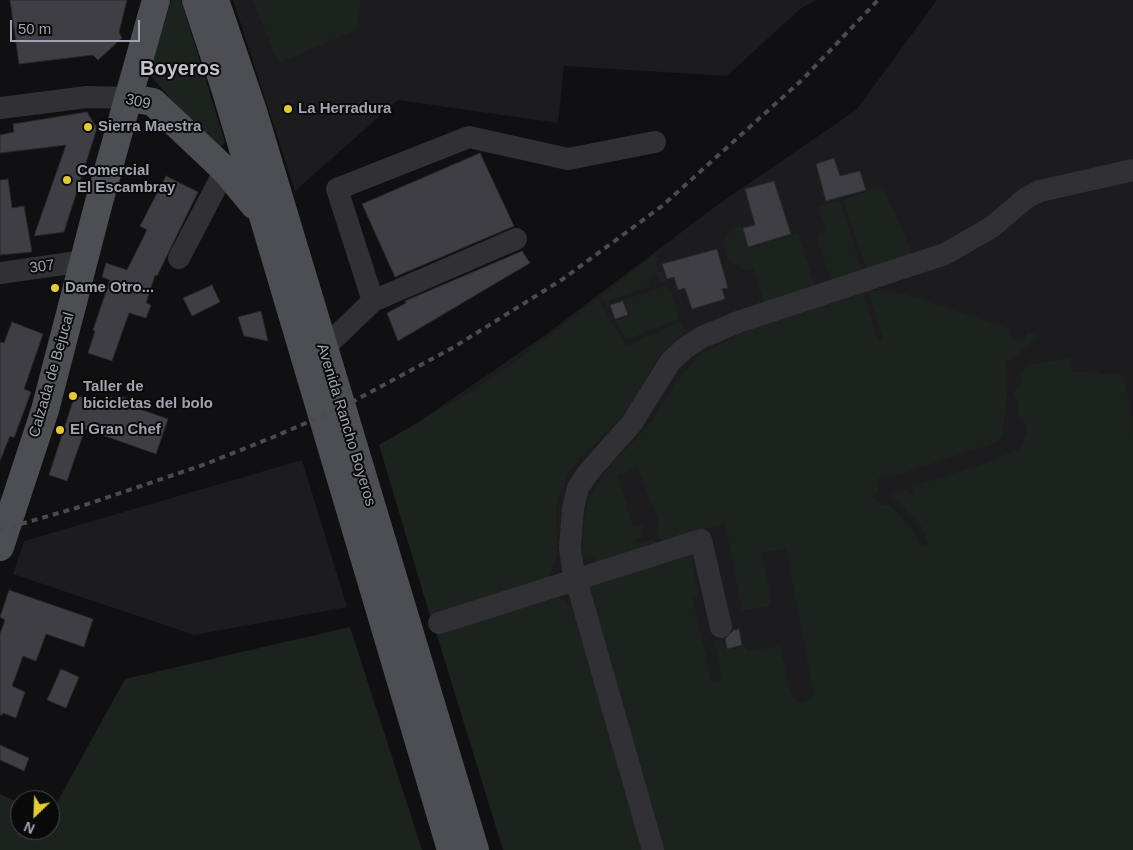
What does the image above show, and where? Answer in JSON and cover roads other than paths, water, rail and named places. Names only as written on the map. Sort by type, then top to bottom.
[{"type":"main road","name":"Calzada de Bejucal","points":[[0,547],[5,511],[43,416],[156,0]]},
{"type":"main road","name":"Avenida Rancho Boyeros","points":[[196,0],[264,218],[324,427],[451,850]]},
{"type":"main road","name":"Avenida Rancho Boyeros","points":[[215,0],[253,111],[475,850]]},
{"type":"main road","name":"309","points":[[130,98],[153,102],[225,170],[298,262]]},
{"type":"street","name":"309","points":[[0,108],[87,97],[130,98]]},
{"type":"street","points":[[373,301],[337,189],[469,137],[568,158],[655,142]]},
{"type":"street","points":[[179,258],[225,170]]},
{"type":"street","points":[[653,850],[575,582],[570,548],[573,508],[578,488],[599,459],[632,423],[670,362],[685,348],[702,337],[741,320],[945,254],[992,227],[1026,198],[1040,192],[1133,170]]},
{"type":"street","points":[[323,349],[373,301],[516,239]]},
{"type":"street","name":"307","points":[[0,273],[84,261]]},
{"type":"street","points":[[439,623],[575,582],[701,540],[721,627]]},
{"type":"railway","points":[[0,530],[76,508],[203,465],[271,438],[341,408],[454,347],[563,279],[662,206],[803,79],[878,0]]},
{"type":"place","name":"La Herradura","points":[[288,109]]},
{"type":"place","name":"Sierra Maestra","points":[[88,127]]},
{"type":"place","name":"Comercial El Escambray","points":[[67,180]]},
{"type":"place","name":"Dame Otro...","points":[[55,288]]},
{"type":"place","name":"Taller de bicicletas del bolo","points":[[73,396]]},
{"type":"place","name":"El Gran Chef","points":[[60,430]]},
{"type":"district","name":"Boyeros","points":[[180,69]]}]
